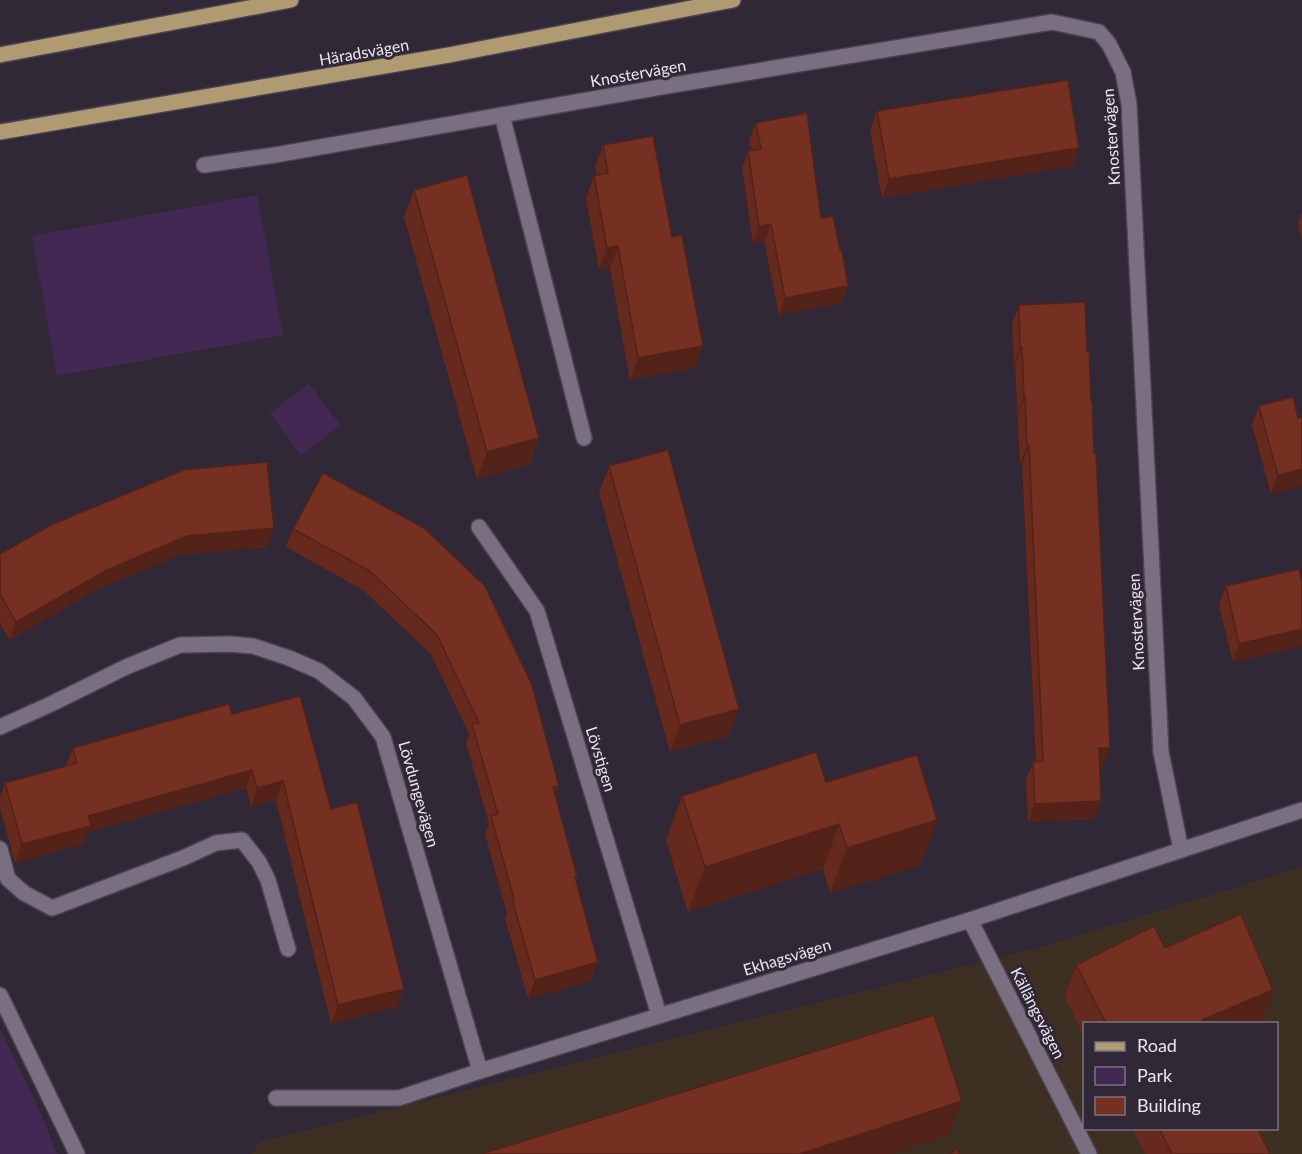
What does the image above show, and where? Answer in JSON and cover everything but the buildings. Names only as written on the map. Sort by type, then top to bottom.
[{"type":"main road","points":[[0,55],[291,0]]},
{"type":"main road","name":"Häradsvägen","points":[[0,132],[449,55],[733,0]]},
{"type":"street","name":"Knostervägen","points":[[204,165],[275,155],[1052,22],[1099,33],[1109,44],[1123,72],[1129,104],[1161,752],[1181,850]]},
{"type":"street","points":[[502,115],[584,438]]},
{"type":"street","name":"Lövstigen","points":[[479,527],[537,611],[659,1015]]},
{"type":"street","name":"Lövdungevägen","points":[[0,727],[126,667],[180,645],[253,646],[319,671],[354,698],[383,737],[480,1071]]},
{"type":"street","name":"Ekhagsvägen","points":[[276,1098],[399,1098],[659,1015],[970,920],[1302,810]]},
{"type":"street","points":[[0,849],[8,879],[24,893],[52,908],[216,843],[242,840],[259,862],[268,880],[288,949]]},
{"type":"street","name":"Källängsvägen","points":[[970,920],[1089,1154]]},
{"type":"street","points":[[0,995],[77,1154]]},
{"type":"shaded area","points":[[1302,867],[1302,1154],[251,1154],[260,1142],[1038,948]]},
{"type":"green space","points":[[257,195],[283,335],[57,376],[32,236]]},
{"type":"green space","points":[[309,384],[340,425],[301,455],[270,413]]},
{"type":"green space","points":[[0,1029],[41,1114],[57,1154],[0,1154]]}]
